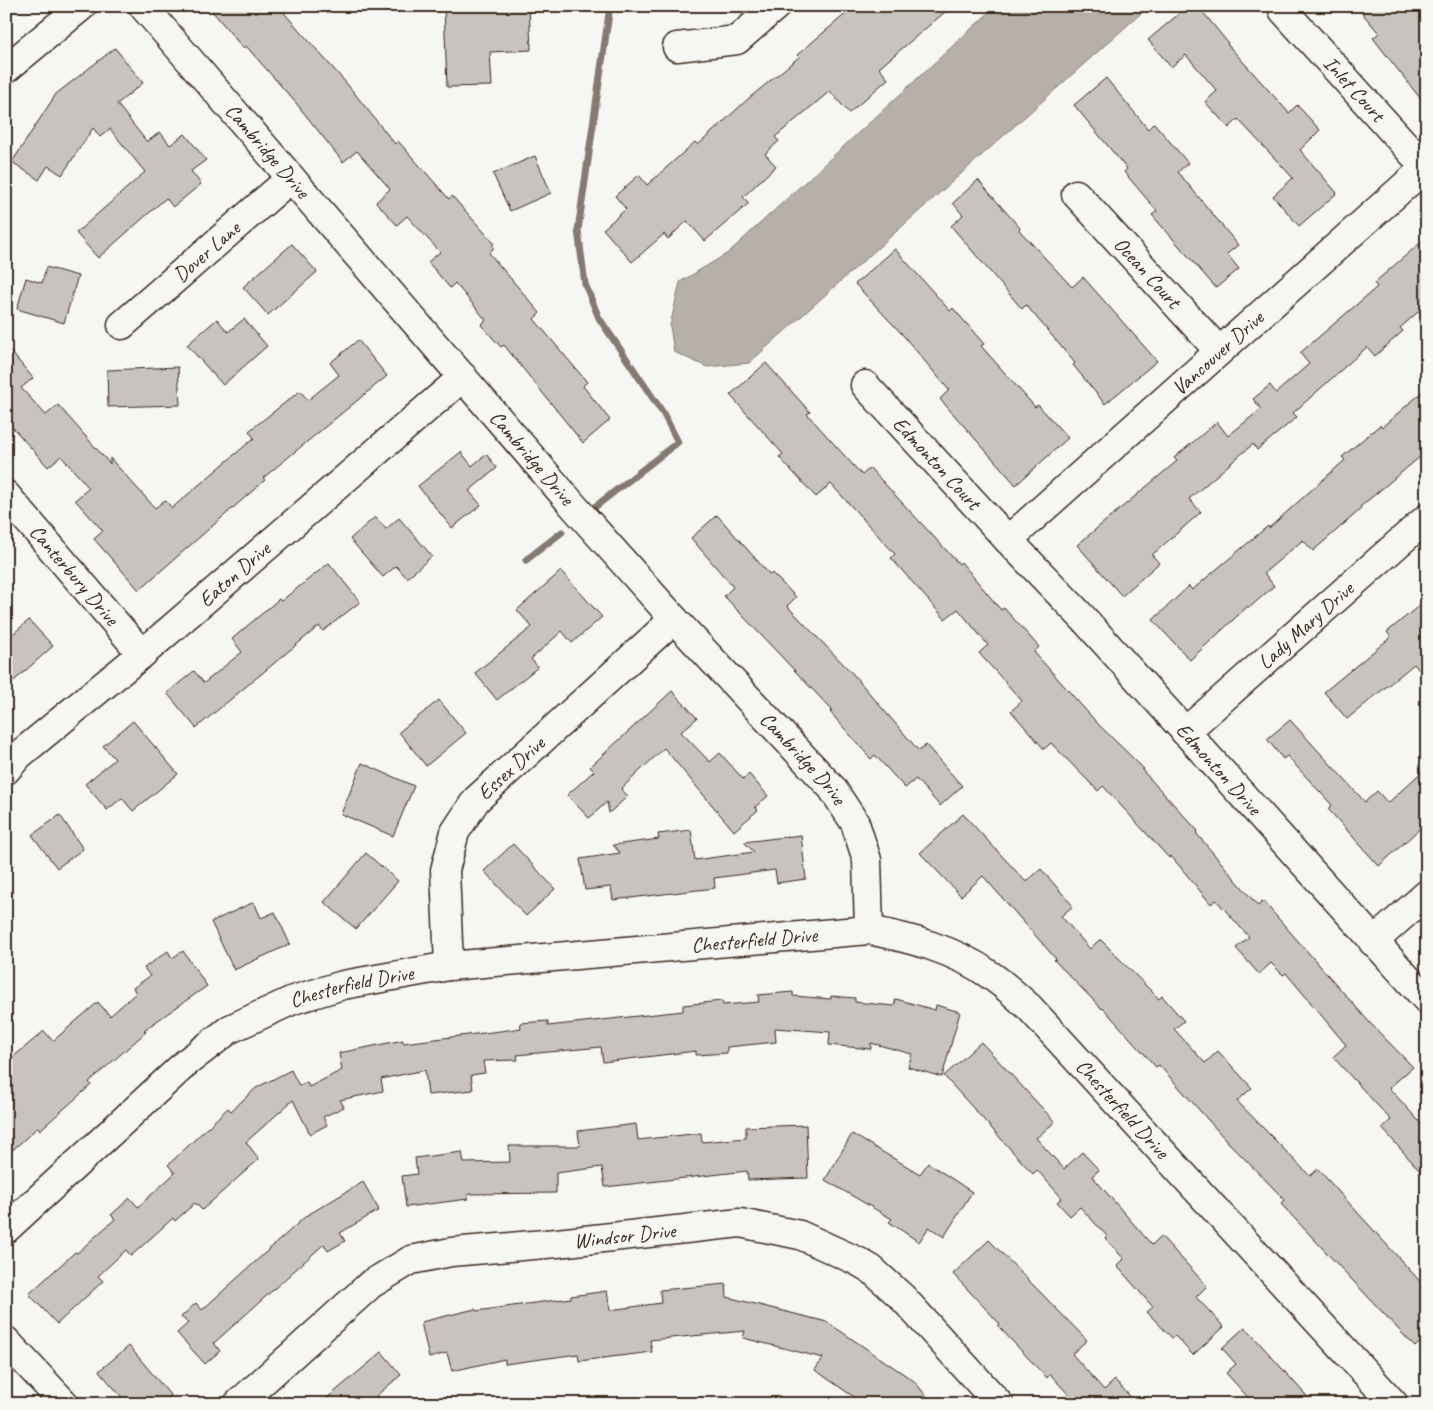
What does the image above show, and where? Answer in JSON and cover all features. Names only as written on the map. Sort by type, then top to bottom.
[{"type":"street","points":[[6,69],[82,6]]},
{"type":"street","name":"Cambridge Drive","points":[[143,6],[674,619],[832,788],[855,823],[867,860],[869,930]]},
{"type":"street","points":[[678,47],[737,40],[776,6]]},
{"type":"street","name":"Inlet Court","points":[[1283,10],[1426,166]]},
{"type":"street","name":"Vancouver Drive","points":[[1008,540],[1426,166]]},
{"type":"street","name":"Dover Lane","points":[[122,325],[291,178]]},
{"type":"street","name":"Ocean Court","points":[[1076,194],[1219,351]]},
{"type":"street","name":"Eaton Drive","points":[[6,770],[19,755],[142,654],[463,377]]},
{"type":"street","name":"Edmonton Court","points":[[865,385],[1008,540]]},
{"type":"street","name":"Canterbury Drive","points":[[6,495],[142,654]]},
{"type":"street","name":"Lady Mary Drive","points":[[1185,732],[1427,518]]},
{"type":"street","name":"Edmonton Drive","points":[[1008,540],[1083,618],[1427,1000]]},
{"type":"street","name":"Essex Drive","points":[[449,966],[445,870],[456,832],[476,800],[674,619]]},
{"type":"street","points":[[1373,942],[1427,894]]},
{"type":"street","name":"Chesterfield Drive","points":[[6,1229],[187,1062],[230,1029],[293,1000],[343,985],[449,966],[869,930],[914,939],[952,953],[990,975],[1029,1006],[1394,1404]]},
{"type":"street","name":"Windsor Drive","points":[[238,1404],[371,1284],[411,1260],[451,1252],[557,1243],[740,1223],[800,1235],[871,1269],[902,1297],[1000,1404]]},
{"type":"street","points":[[6,1341],[64,1404]]},
{"type":"shaded area","points":[[996,6],[1149,6],[749,363],[707,367],[674,352],[670,326],[680,282],[728,253]]},
{"type":"building","points":[[208,6],[278,6],[347,84],[395,144],[398,141],[449,199],[452,196],[493,242],[493,249],[489,253],[540,313],[534,319],[587,382],[583,386],[610,420],[583,443],[504,345],[501,347],[481,325],[486,320],[455,283],[450,288],[428,262],[440,252],[407,216],[397,225],[376,202],[390,189],[357,151],[343,162],[296,103],[246,46],[243,48]]},
{"type":"building","points":[[444,6],[529,6],[531,50],[490,52],[492,86],[447,87]]},
{"type":"building","points":[[855,6],[952,6],[879,68],[888,79],[849,113],[830,91],[775,137],[779,141],[765,154],[776,166],[743,197],[749,203],[705,241],[687,221],[668,239],[664,234],[632,262],[603,229],[626,209],[615,196],[639,175],[647,185],[695,142],[698,145],[748,99],[799,57],[797,55]]},
{"type":"building","points":[[1188,6],[1198,6],[1227,44],[1289,113],[1297,105],[1320,130],[1300,150],[1337,193],[1299,226],[1273,196],[1293,178],[1238,119],[1229,128],[1205,102],[1217,91],[1186,55],[1171,67],[1148,40]]},
{"type":"building","points":[[1356,6],[1427,6],[1427,107],[1373,38],[1379,33]]},
{"type":"building","points":[[115,48],[143,83],[117,104],[147,142],[160,132],[170,145],[185,134],[206,160],[191,171],[201,184],[173,207],[166,198],[98,258],[76,233],[145,172],[110,129],[100,137],[93,128],[62,175],[48,166],[39,180],[12,162],[56,94]]},
{"type":"building","points":[[1106,78],[1148,129],[1154,123],[1188,163],[1178,172],[1238,245],[1227,254],[1239,269],[1216,288],[1152,215],[1157,211],[1124,172],[1127,169],[1074,105]]},
{"type":"building","points":[[535,156],[551,193],[510,211],[493,174]]},
{"type":"building","points":[[978,180],[1020,228],[1019,230],[1072,287],[1083,277],[1157,361],[1105,404],[1073,365],[1075,363],[1026,305],[1022,309],[951,226],[963,215],[953,203]]},
{"type":"building","points":[[1427,237],[1427,304],[1400,328],[1403,331],[1375,356],[1367,347],[1293,413],[1297,417],[1257,450],[1253,444],[1189,499],[1201,512],[1152,555],[1159,563],[1122,596],[1077,545],[1177,461],[1174,458],[1217,422],[1228,436],[1261,409],[1253,399],[1270,385],[1276,393],[1309,364],[1300,353],[1377,287],[1374,283]]},
{"type":"building","points":[[292,244],[317,272],[268,315],[243,287]]},
{"type":"building","points":[[895,249],[950,311],[953,308],[984,344],[981,346],[1035,407],[1038,405],[1068,438],[1016,485],[940,399],[949,390],[902,334],[855,284]]},
{"type":"building","points":[[46,267],[78,276],[64,323],[17,309],[26,278],[42,283]]},
{"type":"building","points":[[217,319],[228,332],[244,319],[267,346],[223,385],[187,345]]},
{"type":"building","points":[[358,340],[387,376],[263,478],[265,480],[139,590],[94,539],[103,531],[75,500],[89,488],[61,456],[48,467],[6,420],[6,346],[33,378],[21,388],[46,415],[58,405],[110,464],[110,458],[155,508],[165,500],[172,508],[254,438],[249,431],[300,391],[308,400],[339,375],[330,363]]},
{"type":"building","points":[[766,363],[810,412],[807,414],[862,475],[870,468],[959,564],[961,562],[1001,610],[1004,608],[1039,647],[1034,652],[1098,724],[1144,769],[1142,770],[1198,831],[1196,833],[1258,906],[1263,901],[1370,1023],[1413,1067],[1389,1088],[1427,1130],[1427,1179],[1382,1128],[1391,1120],[1333,1057],[1346,1045],[1286,973],[1283,975],[1271,963],[1259,974],[1236,948],[1249,937],[1216,900],[1211,904],[1171,856],[1169,858],[1103,786],[1098,791],[1051,743],[1044,749],[1011,711],[1022,701],[979,653],[988,645],[958,609],[945,619],[891,558],[895,554],[831,484],[816,497],[779,457],[783,454],[730,395]]},
{"type":"building","points":[[178,367],[180,405],[108,407],[107,370]]},
{"type":"building","points":[[1427,388],[1427,451],[1360,507],[1361,509],[1313,551],[1303,540],[1264,573],[1274,586],[1249,608],[1248,606],[1190,660],[1153,620],[1189,586],[1192,590],[1268,526],[1269,528],[1345,460],[1342,457],[1380,425],[1382,427]]},
{"type":"building","points":[[461,452],[472,466],[486,454],[497,468],[469,491],[481,505],[452,528],[418,486]]},
{"type":"building","points":[[717,515],[770,575],[772,573],[796,597],[787,606],[852,673],[919,751],[926,745],[962,786],[940,806],[916,779],[905,788],[875,755],[871,759],[830,712],[832,710],[724,596],[733,587],[691,538]]},
{"type":"building","points":[[375,517],[386,529],[399,518],[432,556],[407,578],[396,566],[383,577],[350,539]]},
{"type":"building","points":[[329,563],[360,602],[323,631],[319,626],[196,728],[167,693],[194,671],[204,683],[242,652],[232,639],[279,599],[281,601]]},
{"type":"building","points":[[561,571],[602,617],[572,643],[562,631],[531,659],[538,667],[497,700],[475,673],[532,627],[517,610]]},
{"type":"building","points":[[1427,599],[1427,680],[1414,664],[1347,719],[1324,692],[1391,637],[1387,632]]},
{"type":"building","points":[[29,620],[53,646],[6,688],[6,640]]},
{"type":"building","points":[[672,691],[697,718],[681,732],[710,762],[720,753],[743,779],[749,774],[768,796],[755,807],[758,810],[734,831],[664,748],[621,789],[628,796],[609,813],[607,802],[589,818],[567,795],[594,771],[590,767]]},
{"type":"building","points":[[439,700],[466,733],[426,766],[399,732]]},
{"type":"building","points":[[1290,720],[1365,802],[1377,791],[1388,803],[1427,767],[1427,822],[1379,866],[1328,809],[1332,805],[1287,756],[1283,759],[1267,739]]},
{"type":"building","points":[[133,721],[178,774],[133,811],[122,798],[107,810],[85,784],[115,759],[103,746]]},
{"type":"building","points":[[362,763],[414,786],[393,836],[341,814]]},
{"type":"building","points":[[963,814],[1026,882],[1041,869],[1073,906],[1061,916],[1090,949],[1100,939],[1159,999],[1162,996],[1184,1021],[1174,1029],[1205,1063],[1218,1051],[1252,1088],[1237,1101],[1310,1176],[1318,1169],[1427,1289],[1427,1336],[1415,1347],[1281,1204],[1285,1200],[1226,1140],[1159,1065],[1156,1067],[1103,1008],[1054,960],[1056,959],[983,876],[961,896],[920,853]]},
{"type":"building","points":[[60,815],[83,849],[57,868],[32,835]]},
{"type":"building","points":[[691,830],[695,860],[754,852],[744,842],[801,835],[806,879],[777,883],[775,870],[714,878],[715,888],[613,900],[611,887],[585,890],[580,859],[620,853],[613,845],[659,839],[658,834]]},
{"type":"building","points":[[513,844],[555,889],[526,916],[484,871]]},
{"type":"building","points":[[366,853],[398,881],[356,929],[324,902]]},
{"type":"building","points":[[254,902],[261,918],[275,912],[290,944],[234,970],[211,922]]},
{"type":"building","points":[[168,951],[172,958],[183,951],[207,986],[144,1030],[146,1032],[89,1082],[91,1085],[40,1130],[38,1127],[6,1156],[6,1063],[44,1031],[53,1041],[98,1002],[110,1016],[136,993],[133,988],[150,976],[144,968]]},
{"type":"building","points":[[793,992],[793,996],[831,999],[831,996],[855,998],[855,1002],[894,1006],[896,999],[935,1010],[936,1005],[960,1012],[942,1077],[908,1067],[912,1054],[871,1043],[871,1049],[829,1045],[830,1032],[775,1028],[776,1042],[727,1047],[727,1053],[696,1055],[696,1051],[603,1062],[601,1047],[517,1055],[518,1060],[483,1061],[485,1073],[471,1075],[473,1090],[428,1095],[425,1070],[381,1079],[383,1091],[340,1100],[344,1107],[323,1117],[327,1125],[310,1134],[293,1100],[246,1142],[259,1159],[202,1210],[195,1203],[175,1221],[173,1218],[131,1256],[126,1250],[98,1276],[103,1281],[57,1324],[29,1294],[115,1219],[111,1215],[130,1198],[138,1207],[175,1173],[168,1165],[228,1108],[231,1111],[256,1088],[291,1070],[299,1086],[307,1082],[309,1087],[342,1070],[339,1053],[403,1040],[403,1043],[508,1030],[521,1028],[520,1023],[548,1021],[548,1026],[683,1011],[683,1005],[722,1001],[723,1005],[759,1002],[758,995]]},
{"type":"building","points":[[981,1042],[1055,1122],[1036,1138],[1064,1169],[1082,1152],[1099,1170],[1092,1176],[1152,1245],[1161,1236],[1207,1286],[1196,1297],[1224,1327],[1193,1355],[1175,1336],[1172,1338],[1147,1312],[1153,1307],[1117,1266],[1124,1259],[1105,1238],[1107,1236],[1080,1207],[1070,1216],[1057,1202],[1062,1198],[1037,1170],[1033,1174],[944,1076]]},
{"type":"building","points":[[636,1124],[638,1140],[701,1133],[702,1142],[746,1138],[746,1127],[806,1125],[808,1178],[748,1180],[747,1171],[605,1187],[602,1167],[556,1173],[556,1193],[468,1194],[468,1199],[406,1207],[402,1176],[417,1174],[415,1158],[462,1152],[464,1163],[510,1162],[509,1146],[580,1146],[578,1131]]},
{"type":"building","points":[[852,1134],[920,1174],[928,1163],[972,1192],[944,1237],[929,1227],[919,1242],[889,1222],[892,1219],[825,1180]]},
{"type":"building","points":[[363,1182],[379,1210],[340,1233],[345,1241],[328,1251],[324,1244],[214,1343],[220,1351],[205,1364],[177,1333],[188,1323],[181,1317],[196,1303],[202,1310],[306,1216]]},
{"type":"building","points":[[989,1240],[1087,1340],[1072,1354],[1104,1390],[1115,1380],[1137,1404],[1077,1404],[1050,1374],[1047,1378],[998,1326],[1000,1324],[953,1274]]},
{"type":"building","points":[[726,1284],[727,1297],[827,1322],[914,1381],[933,1404],[864,1404],[815,1370],[823,1358],[743,1338],[745,1331],[650,1340],[652,1352],[579,1361],[578,1354],[505,1364],[505,1359],[452,1371],[447,1353],[429,1358],[421,1322],[475,1309],[476,1311],[607,1291],[610,1310],[661,1303],[660,1290]]},
{"type":"building","points":[[1245,1327],[1314,1404],[1254,1404],[1226,1373],[1236,1364],[1222,1348]]},
{"type":"building","points":[[129,1346],[171,1396],[162,1404],[128,1404],[99,1371]]},
{"type":"building","points":[[382,1352],[401,1375],[376,1396],[383,1404],[320,1404]]},
{"type":"waterway","points":[[596,506],[678,442],[663,413],[599,318],[585,284],[578,230],[610,6]]},
{"type":"waterway","points":[[526,560],[562,532]]}]
